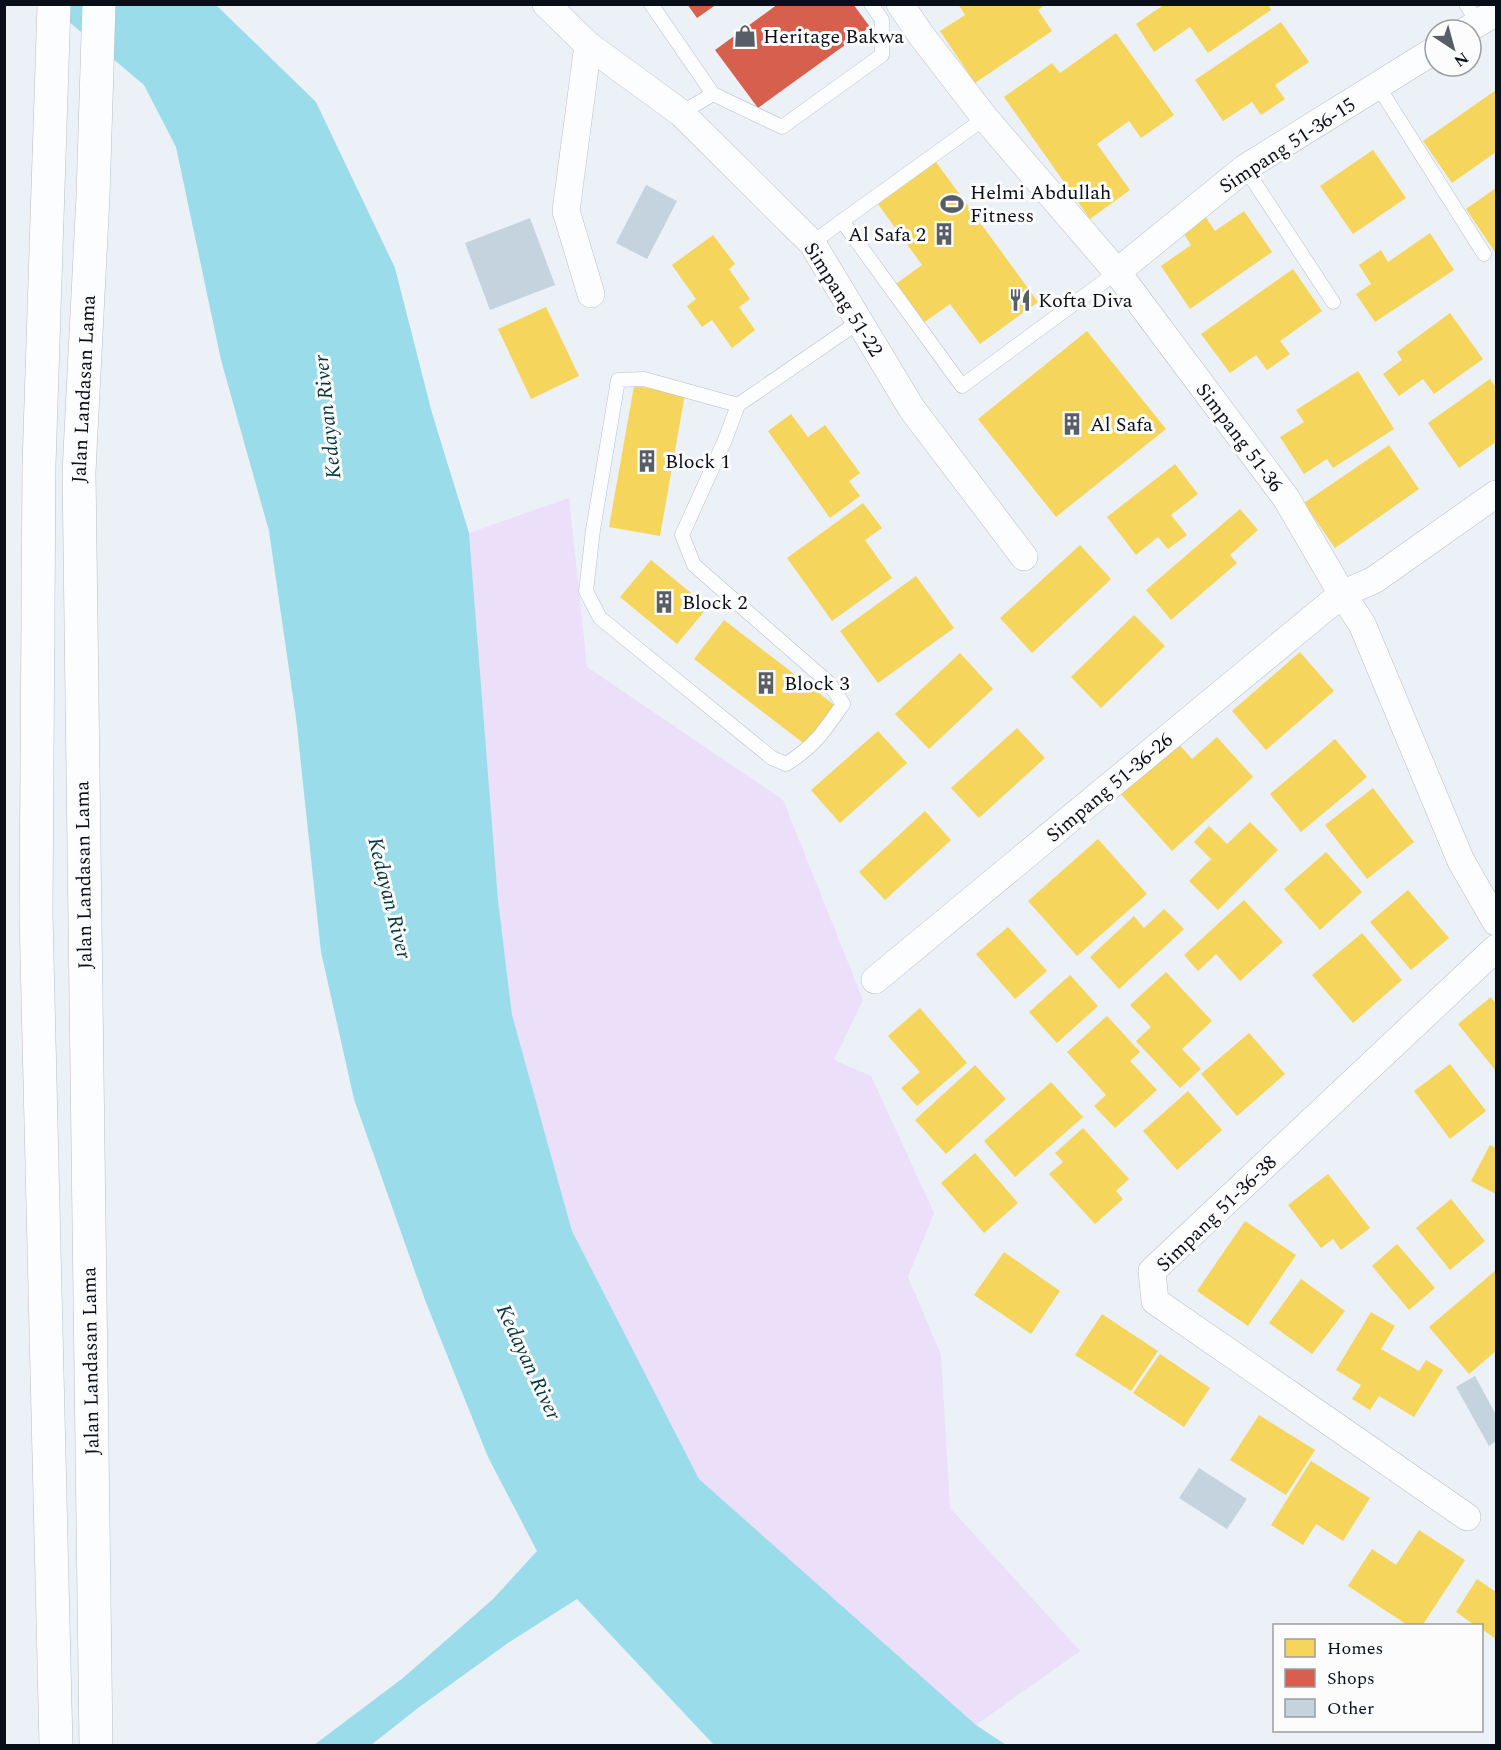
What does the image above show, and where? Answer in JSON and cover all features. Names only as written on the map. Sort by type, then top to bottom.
[{"type":"main road","name":"Jalan Landasan Lama","points":[[54,4],[39,465],[36,915],[56,1746]]},
{"type":"main road","name":"Jalan Landasan Lama","points":[[96,1746],[78,472],[93,196],[99,4]]},
{"type":"street","name":"Simpang 51-22","points":[[546,4],[588,45],[681,112],[812,243],[912,409],[1024,557]]},
{"type":"street","name":"Simpang 51-36","points":[[900,4],[985,118],[1116,272],[1286,498],[1362,624],[1461,861],[1497,922]]},
{"type":"street","points":[[588,45],[566,211],[591,294]]},
{"type":"street","name":"Simpang 51-36-15","points":[[1116,272],[1245,168],[1423,58]]},
{"type":"street","name":"Simpang 51-36-26","points":[[875,980],[1342,594],[1374,580],[1497,494]]},
{"type":"street","name":"Simpang 51-36-38","points":[[1467,1517],[1155,1301],[1152,1271],[1497,948]]},
{"type":"lane","points":[[651,4],[713,94],[782,128],[882,55],[882,20],[871,4]]},
{"type":"lane","points":[[1378,86],[1484,254]]},
{"type":"lane","points":[[681,112],[713,94]]},
{"type":"lane","points":[[812,243],[985,118]]},
{"type":"lane","points":[[1245,168],[1333,302]]},
{"type":"lane","points":[[843,221],[962,386],[1116,272]]},
{"type":"lane","points":[[738,405],[644,379],[618,380],[593,530],[586,591],[600,618],[772,758],[786,764],[804,753],[843,704],[829,683],[694,565],[682,535],[725,440],[738,405],[860,321]]},
{"type":"shaded area","points":[[569,498],[587,667],[783,800],[863,1000],[834,1060],[871,1076],[934,1213],[908,1277],[941,1355],[950,1508],[1080,1651],[976,1725],[699,1479],[572,1231],[512,1016],[498,900],[469,533]]},
{"type":"water","name":"Kedayan River","points":[[49,5],[216,5],[316,102],[395,268],[432,413],[469,533],[498,900],[512,1015],[572,1231],[699,1479],[976,1725],[1006,1745],[714,1745],[577,1599],[508,1643],[371,1745],[314,1745],[403,1678],[493,1599],[537,1551],[488,1457],[425,1300],[354,1099],[321,952],[296,718],[269,531],[221,360],[176,147],[144,85]]},
{"type":"building: Homes","points":[[958,4],[1046,4],[1038,10],[1052,31],[975,83],[940,31],[965,15]]},
{"type":"building: Homes","points":[[1165,4],[1268,4],[1271,10],[1208,53],[1190,27],[1154,52],[1136,24]]},
{"type":"building: Homes","points":[[1281,22],[1309,62],[1275,85],[1285,99],[1261,115],[1252,102],[1223,121],[1195,80]]},
{"type":"building: Homes","points":[[1116,33],[1174,115],[1141,138],[1129,121],[1097,144],[1130,190],[1090,219],[1004,97],[1052,63],[1060,73]]},
{"type":"building: Homes","points":[[1496,90],[1496,152],[1452,183],[1423,141]]},
{"type":"building: Homes","points":[[1373,150],[1406,198],[1353,234],[1320,186]]},
{"type":"building: Homes","name":"Al Safa 2","points":[[936,162],[1038,302],[980,344],[950,304],[922,324],[893,286],[922,265],[878,204]]},
{"type":"building: Homes","points":[[1496,188],[1496,251],[1495,252],[1466,209]]},
{"type":"building: Homes","points":[[1244,211],[1272,252],[1190,309],[1161,266],[1191,245],[1182,231],[1205,216],[1215,231]]},
{"type":"building: Homes","points":[[1430,233],[1454,270],[1375,322],[1356,294],[1371,284],[1359,265],[1381,250],[1388,262]]},
{"type":"building: Homes","points":[[713,235],[735,264],[729,269],[750,299],[739,307],[755,330],[732,348],[712,320],[702,327],[687,306],[696,299],[672,265]]},
{"type":"building: Homes","points":[[1293,269],[1322,311],[1280,341],[1290,354],[1267,370],[1256,355],[1230,373],[1201,334]]},
{"type":"building: Homes","points":[[546,307],[579,376],[531,399],[498,329]]},
{"type":"building: Homes","points":[[1450,313],[1483,359],[1434,394],[1423,379],[1399,396],[1383,374],[1402,360],[1397,352]]},
{"type":"building: Homes","name":"Al Safa","points":[[1087,331],[1166,429],[1056,517],[978,419]]},
{"type":"building: Homes","points":[[1358,371],[1394,429],[1333,468],[1327,459],[1304,474],[1280,437],[1304,422],[1296,410]]},
{"type":"building: Homes","points":[[1490,379],[1496,388],[1496,442],[1459,468],[1428,423]]},
{"type":"building: Homes","name":"Block 1","points":[[634,386],[685,394],[660,536],[609,527]]},
{"type":"building: Homes","points":[[791,414],[808,437],[825,425],[860,473],[849,481],[860,496],[830,518],[768,431]]},
{"type":"building: Homes","points":[[1389,445],[1419,489],[1335,548],[1304,503]]},
{"type":"building: Homes","points":[[1175,464],[1198,494],[1171,515],[1187,535],[1168,549],[1158,537],[1136,555],[1107,517]]},
{"type":"building: Homes","points":[[863,503],[882,528],[865,540],[892,578],[832,621],[787,558]]},
{"type":"building: Homes","points":[[1240,509],[1258,530],[1230,555],[1237,563],[1171,620],[1146,590]]},
{"type":"building: Homes","points":[[1080,545],[1111,579],[1032,653],[1000,618]]},
{"type":"building: Homes","name":"Block 2","points":[[651,560],[708,607],[677,644],[620,597]]},
{"type":"building: Homes","points":[[916,576],[954,628],[878,683],[840,631]]},
{"type":"building: Homes","points":[[1134,615],[1165,646],[1101,708],[1071,677]]},
{"type":"building: Homes","name":"Block 3","points":[[724,620],[837,707],[807,746],[694,659]]},
{"type":"building: Homes","points":[[1300,652],[1334,691],[1266,750],[1232,711]]},
{"type":"building: Homes","points":[[960,653],[993,689],[929,749],[895,714]]},
{"type":"building: Homes","points":[[1017,728],[1045,758],[979,818],[951,788]]},
{"type":"building: Homes","points":[[878,731],[907,763],[840,823],[811,790]]},
{"type":"building: Homes","points":[[1217,737],[1253,777],[1172,851],[1118,791],[1175,740],[1192,759]]},
{"type":"building: Homes","points":[[1335,739],[1367,777],[1301,832],[1270,794]]},
{"type":"building: Homes","points":[[1373,788],[1414,842],[1367,879],[1325,825]]},
{"type":"building: Homes","points":[[925,811],[951,840],[885,900],[859,872]]},
{"type":"building: Homes","points":[[1250,822],[1278,850],[1218,910],[1189,881],[1211,859],[1194,842],[1209,826],[1227,844]]},
{"type":"building: Homes","points":[[1098,839],[1147,894],[1077,956],[1028,901]]},
{"type":"building: Homes","points":[[1326,852],[1362,892],[1320,930],[1284,889]]},
{"type":"building: Homes","points":[[1408,890],[1449,938],[1411,970],[1370,922]]},
{"type":"building: Homes","points":[[1244,900],[1283,942],[1240,981],[1216,954],[1198,971],[1184,955]]},
{"type":"building: Homes","points":[[1164,909],[1184,929],[1119,989],[1090,957],[1134,916],[1144,928]]},
{"type":"building: Homes","points":[[1008,927],[1047,971],[1015,999],[976,954]]},
{"type":"building: Homes","points":[[1362,933],[1402,980],[1353,1023],[1312,975]]},
{"type":"building: Homes","points":[[1166,972],[1212,1021],[1182,1049],[1201,1069],[1180,1088],[1136,1041],[1151,1027],[1130,1005]]},
{"type":"building: Homes","points":[[1070,975],[1098,1006],[1057,1043],[1029,1012]]},
{"type":"building: Homes","points":[[1491,997],[1496,1004],[1496,1071],[1458,1024]]},
{"type":"building: Homes","points":[[920,1008],[967,1063],[917,1106],[901,1088],[920,1072],[888,1036]]},
{"type":"building: Homes","points":[[1107,1016],[1140,1052],[1130,1061],[1157,1090],[1115,1128],[1094,1106],[1106,1095],[1067,1052]]},
{"type":"building: Homes","points":[[1249,1033],[1285,1074],[1237,1116],[1201,1074]]},
{"type":"building: Homes","points":[[1450,1064],[1486,1111],[1450,1139],[1414,1091]]},
{"type":"building: Homes","points":[[975,1065],[1006,1099],[946,1154],[915,1120]]},
{"type":"building: Homes","points":[[1051,1082],[1083,1117],[1015,1177],[984,1141]]},
{"type":"building: Homes","points":[[1188,1091],[1222,1130],[1177,1170],[1143,1131]]},
{"type":"building: Homes","points":[[1083,1128],[1129,1179],[1116,1191],[1123,1199],[1095,1224],[1049,1174],[1063,1162],[1055,1153]]},
{"type":"building: Homes","points":[[1490,1145],[1496,1148],[1496,1194],[1471,1181]]},
{"type":"building: Homes","points":[[975,1153],[1018,1203],[984,1233],[941,1183]]},
{"type":"building: Homes","points":[[1328,1174],[1370,1228],[1341,1250],[1333,1239],[1321,1248],[1288,1205]]},
{"type":"building: Homes","points":[[1451,1199],[1485,1241],[1450,1270],[1416,1228]]},
{"type":"building: Homes","points":[[1245,1221],[1296,1255],[1248,1326],[1197,1291]]},
{"type":"building: Homes","points":[[1397,1244],[1435,1288],[1409,1310],[1372,1266]]},
{"type":"building: Homes","points":[[1004,1252],[1060,1291],[1031,1334],[974,1295]]},
{"type":"building: Homes","points":[[1496,1270],[1496,1351],[1469,1374],[1429,1327]]},
{"type":"building: Homes","points":[[1301,1279],[1345,1311],[1312,1354],[1269,1323]]},
{"type":"building: Homes","points":[[1371,1312],[1395,1326],[1381,1349],[1419,1371],[1426,1360],[1443,1370],[1414,1417],[1379,1396],[1370,1410],[1352,1399],[1361,1385],[1336,1370]]},
{"type":"building: Homes","points":[[1102,1314],[1158,1351],[1131,1391],[1075,1355]]},
{"type":"building: Homes","points":[[1160,1354],[1210,1388],[1184,1427],[1133,1393]]},
{"type":"building: Homes","points":[[1259,1415],[1315,1450],[1286,1495],[1230,1460]]},
{"type":"building: Homes","points":[[1311,1461],[1370,1498],[1343,1541],[1316,1524],[1303,1545],[1271,1525]]},
{"type":"building: Homes","points":[[1419,1530],[1465,1560],[1423,1624],[1406,1624],[1348,1586],[1372,1549],[1396,1565]]},
{"type":"building: Homes","points":[[1477,1579],[1496,1592],[1496,1639],[1483,1630],[1483,1624],[1473,1624],[1456,1612]]},
{"type":"building: Shops","points":[[687,4],[717,4],[697,18]]},
{"type":"building: Shops","points":[[778,4],[853,4],[870,27],[758,108],[715,50]]},
{"type":"building: Other","points":[[646,185],[677,201],[647,259],[616,243]]},
{"type":"building: Other","points":[[530,218],[555,285],[490,310],[465,243]]},
{"type":"building: Other","points":[[1475,1376],[1496,1415],[1496,1441],[1489,1446],[1456,1387]]},
{"type":"building: Other","points":[[1199,1468],[1247,1499],[1227,1529],[1179,1498]]},
{"type":"place","name":"Heritage Bakwa","points":[[745,36]]},
{"type":"place","name":"Helmi Abdullah Fitness","points":[[952,204]]},
{"type":"place","name":"Al Safa 2","points":[[944,234]]},
{"type":"place","name":"Kofta Diva","points":[[1020,300]]},
{"type":"place","name":"Al Safa","points":[[1072,424]]},
{"type":"place","name":"Block 1","points":[[647,461]]},
{"type":"place","name":"Block 2","points":[[664,602]]},
{"type":"place","name":"Block 3","points":[[766,683]]}]
